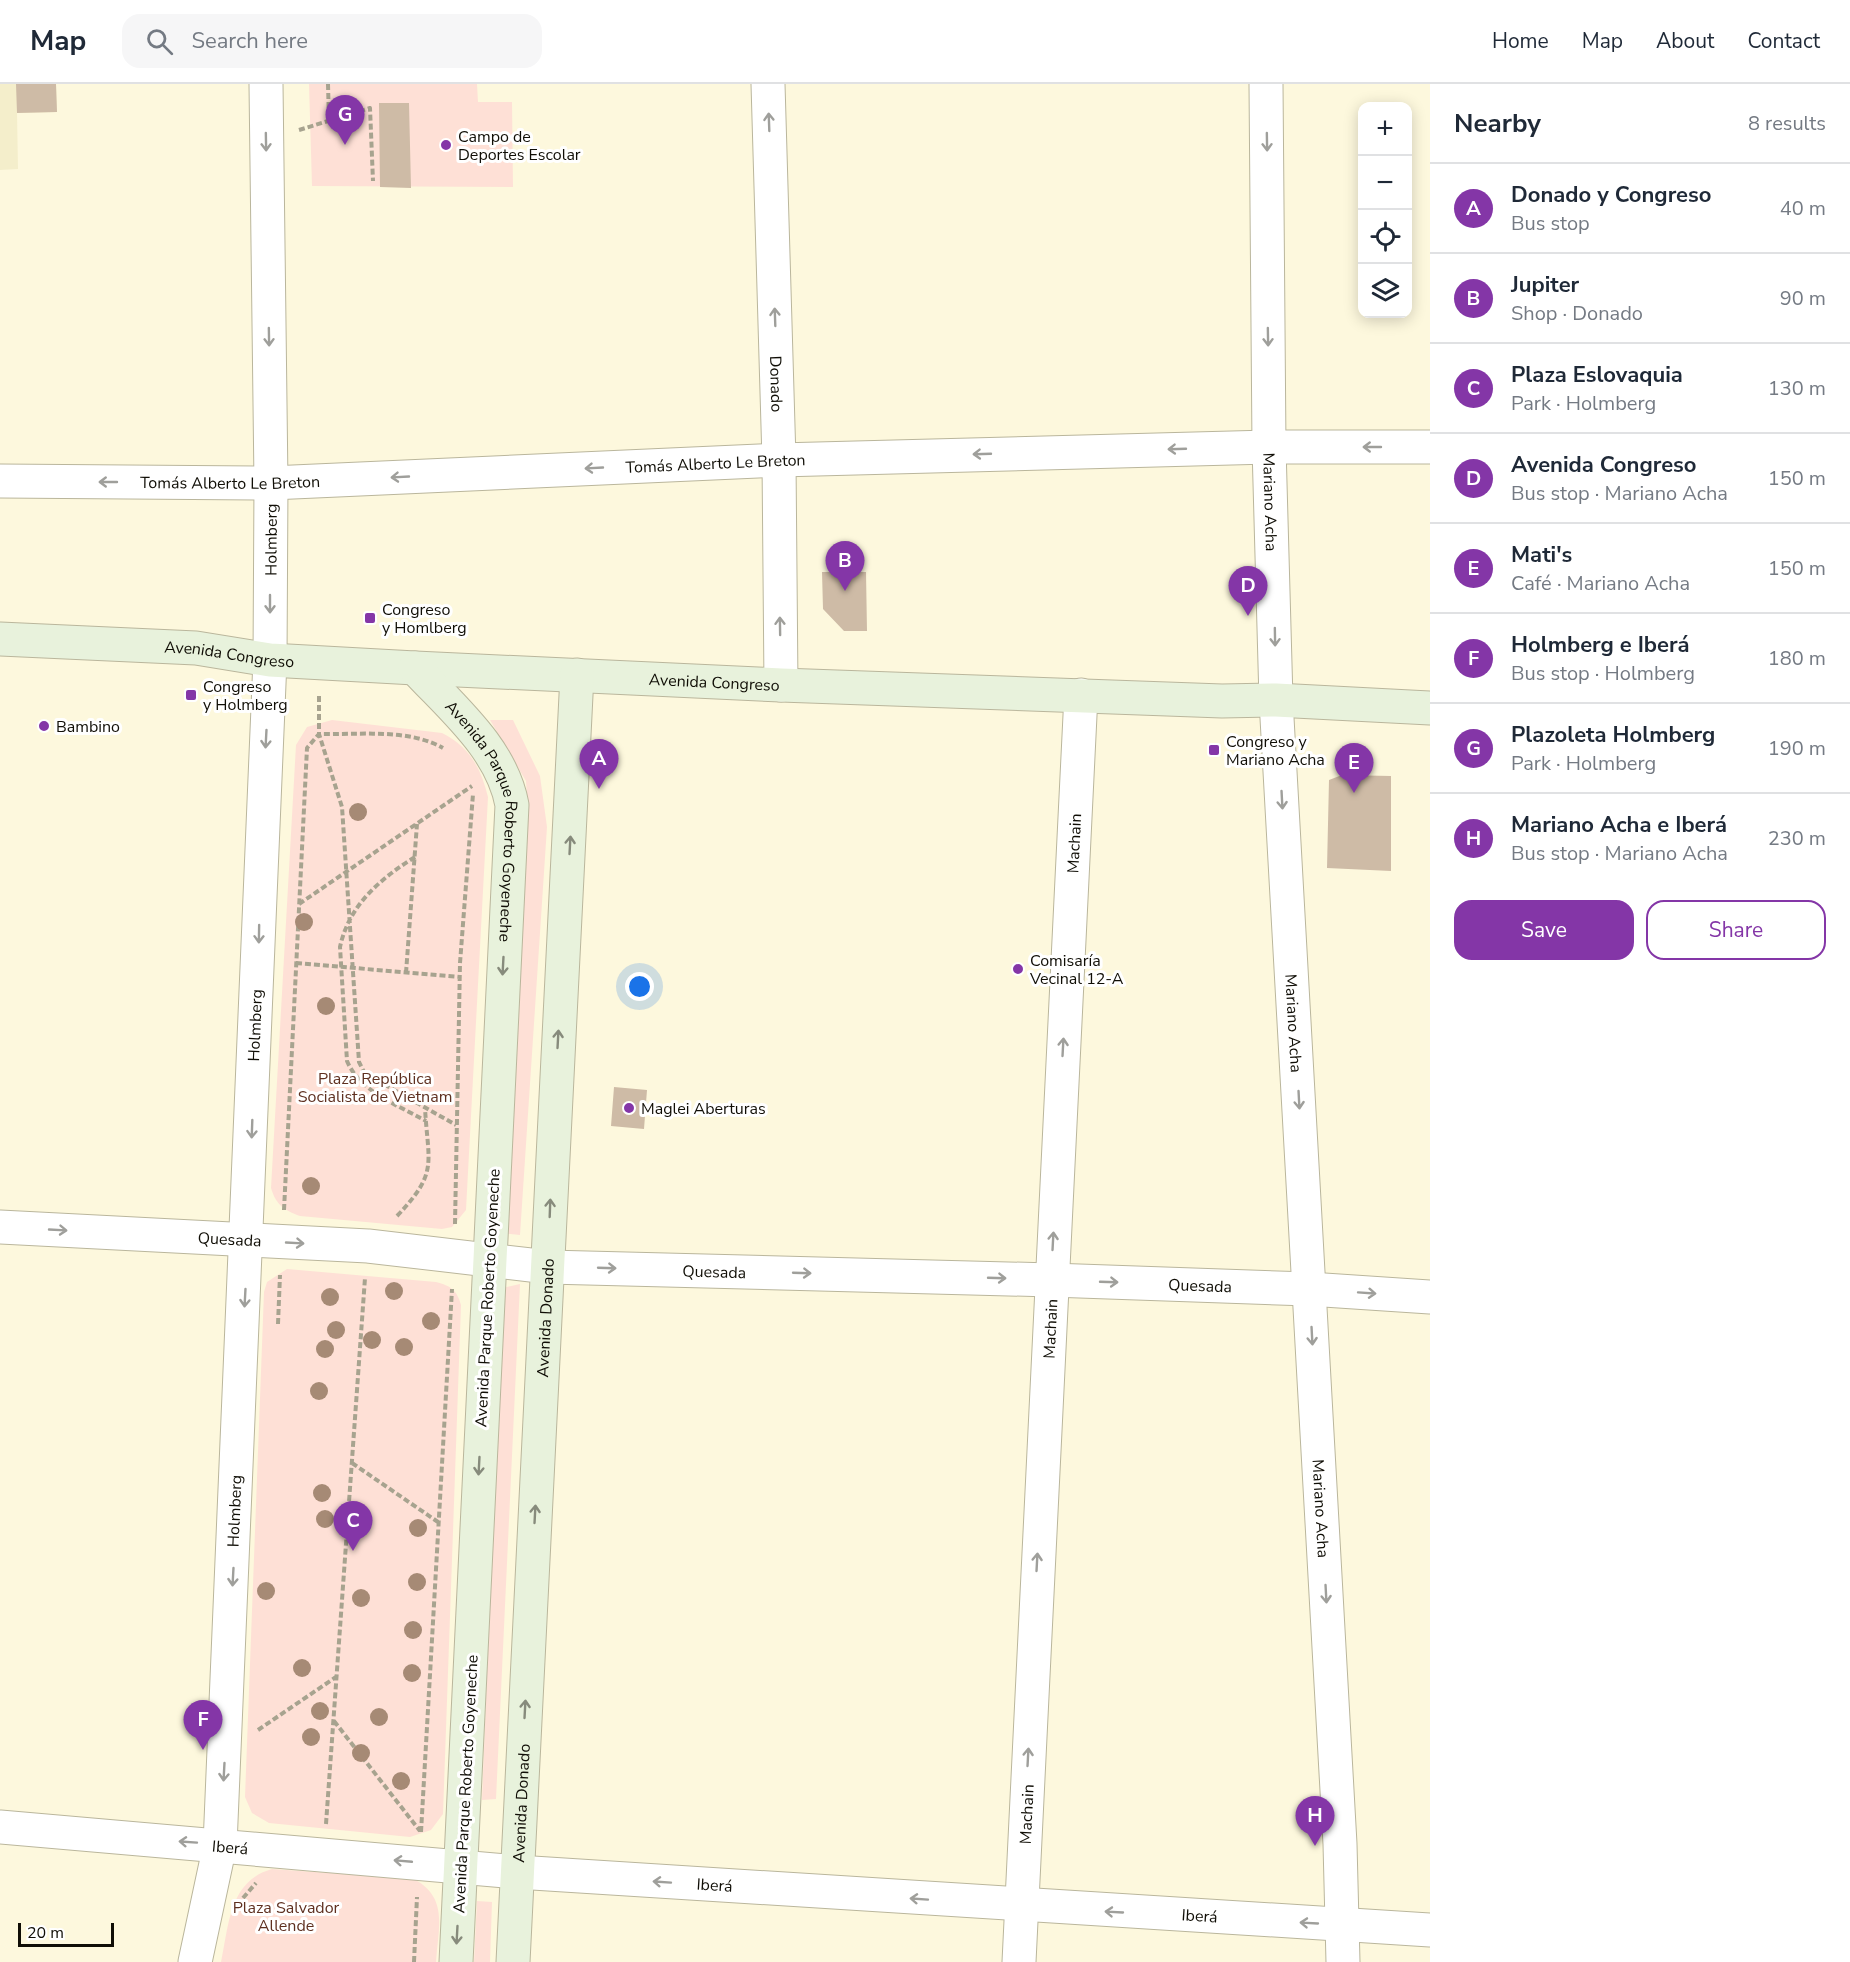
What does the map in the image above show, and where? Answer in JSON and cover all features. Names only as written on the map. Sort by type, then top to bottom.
[{"type":"main road","name":"Avenida Congreso","points":[[0,639],[196,648],[270,660],[415,668],[781,685],[1221,701],[1276,700],[1430,708]]},
{"type":"main road","name":"Avenida Parque Roberto Goyeneche","points":[[415,668],[487,747],[508,787],[512,805],[488,1260],[456,1962]]},
{"type":"main road","name":"Avenida Donado","points":[[513,1962],[548,1267],[554,1098],[577,675]]},
{"type":"street","name":"Holmberg","points":[[195,1962],[220,1845],[248,1240],[270,660],[271,483],[266,84]]},
{"type":"street","name":"Donado","points":[[768,84],[779,460],[781,685]]},
{"type":"street","name":"Mariano Acha","points":[[1266,84],[1269,447],[1276,700],[1340,1844],[1343,1962]]},
{"type":"street","name":"Tomás Alberto Le Breton","points":[[0,481],[271,483],[779,460],[1269,447],[1430,447]]},
{"type":"street","name":"Machain","points":[[1018,1962],[1081,695]]},
{"type":"street","name":"Quesada","points":[[0,1227],[368,1246],[548,1267],[1051,1280],[1309,1289],[1430,1297]]},
{"type":"street","name":"Iberá","points":[[0,1827],[324,1854],[420,1847],[461,1866],[517,1872],[1021,1906],[1430,1930]]},
{"type":"path","points":[[328,84],[329,121]]},
{"type":"path","points":[[299,119],[299,131],[370,108],[373,181]]},
{"type":"path","points":[[319,662],[319,734],[342,807],[358,1050],[364,1072],[456,1125]]},
{"type":"path","points":[[319,734],[412,736],[430,740],[447,750]]},
{"type":"path","points":[[299,904],[474,784],[472,778]]},
{"type":"path","points":[[406,973],[417,823]]},
{"type":"path","points":[[415,856],[387,874],[359,904],[344,929],[340,947],[347,1061],[352,1074],[372,1090],[426,1121]]},
{"type":"path","points":[[296,963],[459,977]]},
{"type":"path","points":[[324,1854],[368,1246],[425,1182],[428,1160],[425,1108]]},
{"type":"path","points":[[414,1962],[454,1257]]},
{"type":"path","points":[[352,1463],[439,1522]]},
{"type":"path","points":[[257,1730],[337,1677]]},
{"type":"path","points":[[334,1720],[420,1847]]},
{"type":"shaded area","points":[[0,84],[56,84],[57,112],[17,113],[18,169],[0,170]]},
{"type":"green space","points":[[309,84],[477,84],[478,102],[512,102],[513,187],[312,186]]},
{"type":"green space","name":"Plaza República Socialista de Vietnam","points":[[332,720],[442,733],[460,744],[473,759],[488,797],[466,1210],[452,1227],[442,1229],[300,1216],[281,1206],[275,1199],[271,1188],[296,745],[307,727]]},
{"type":"green space","points":[[490,720],[513,720],[540,776],[547,827],[520,1235],[499,1233],[528,816],[526,781]]},
{"type":"green space","points":[[287,1269],[436,1282],[453,1289],[461,1305],[443,1814],[431,1830],[410,1837],[269,1823],[252,1813],[245,1797],[264,1292],[267,1282]]},
{"type":"green space","points":[[520,1284],[496,1799],[482,1800],[502,1288]]},
{"type":"green space","name":"Plaza Salvador Allende","points":[[272,1869],[414,1879],[425,1887],[437,1905],[439,1926],[436,1962],[221,1962],[229,1919],[239,1894],[247,1883]]},
{"type":"green space","points":[[477,1901],[492,1902],[490,1962],[474,1962]]},
{"type":"building","points":[[16,84],[56,84],[57,112],[17,113]]},
{"type":"building","points":[[379,103],[409,103],[411,188],[380,187]]},
{"type":"building","points":[[822,572],[866,572],[867,631],[844,631],[823,609]]},
{"type":"building","points":[[1342,775],[1391,776],[1391,871],[1327,868],[1329,780]]},
{"type":"building","name":"Maglei Aberturas","points":[[614,1087],[647,1090],[644,1129],[611,1126]]},
{"type":"place","name":"Plazoleta Holmberg","points":[[345,145]]},
{"type":"place","name":"Campo de Deportes Escolar","points":[[446,145]]},
{"type":"place","name":"Jupiter","points":[[845,591]]},
{"type":"place","name":"Avenida Congreso","points":[[1248,616]]},
{"type":"place","name":"Congreso y Homlberg","points":[[370,618]]},
{"type":"place","name":"Congreso y Holmberg","points":[[191,695]]},
{"type":"place","name":"Bambino","points":[[44,726]]},
{"type":"place","name":"Congreso y Mariano Acha","points":[[1214,750]]},
{"type":"place","name":"Donado y Congreso","points":[[599,789]]},
{"type":"place","name":"Mati's","points":[[1354,793]]},
{"type":"place","name":"Comisaría Vecinal 12-A","points":[[1018,969]]},
{"type":"place","name":"Maglei Aberturas","points":[[629,1108]]},
{"type":"place","name":"Plaza Eslovaquia","points":[[353,1551]]},
{"type":"place","name":"Holmberg e Iberá","points":[[203,1750]]},
{"type":"place","name":"Mariano Acha e Iberá","points":[[1315,1846]]}]
